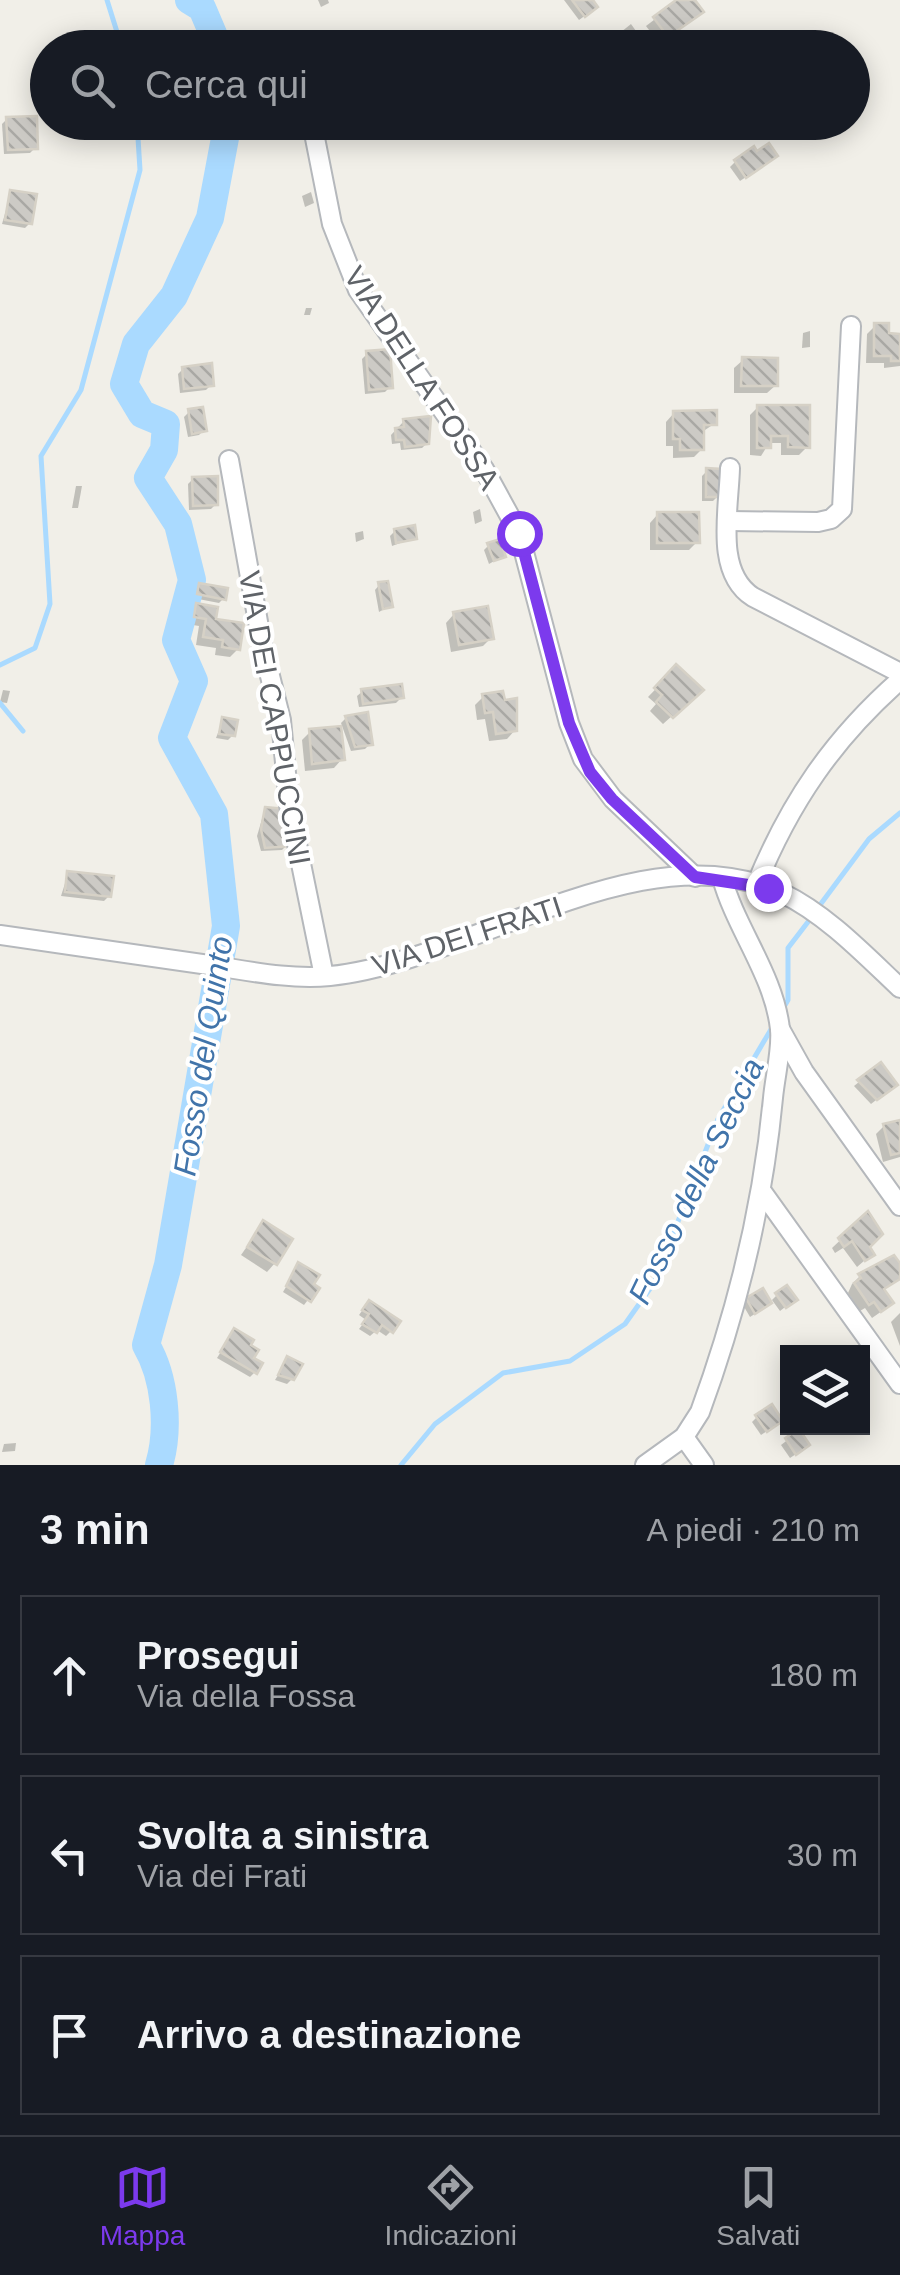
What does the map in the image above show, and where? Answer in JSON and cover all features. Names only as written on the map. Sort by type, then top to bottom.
[{"type":"street","name":"VIA DELLA FOSSA","points":[[315,140],[332,224],[358,290],[484,469],[522,540],[569,723],[583,760],[612,799],[695,877]]},
{"type":"street","points":[[729,521],[818,522],[832,519],[842,510],[851,326]]},
{"type":"street","name":"VIA DEI CAPPUCCINI","points":[[229,460],[262,644],[282,720],[290,805],[324,976]]},
{"type":"street","points":[[730,468],[729,567],[742,589],[900,677],[851,726],[810,776],[756,885]]},
{"type":"street","name":"VIA DEI FRATI","points":[[0,935],[234,969],[324,976],[386,965],[607,891],[695,877],[722,878],[756,885],[806,907],[900,988]]},
{"type":"street","points":[[722,878],[780,1029],[804,1072],[900,1206]]},
{"type":"street","points":[[645,1465],[684,1436],[706,1394],[763,1192],[780,1029]]},
{"type":"street","points":[[763,1192],[900,1384]]},
{"type":"street","points":[[684,1436],[704,1465]]},
{"type":"building","points":[[572,0],[593,0],[598,7],[585,17]]},
{"type":"building","points":[[676,0],[695,0],[704,12],[678,30],[663,30],[653,17]]},
{"type":"building","points":[[30,116],[30,140],[38,140],[38,149],[8,150],[6,117]]},
{"type":"building","points":[[769,143],[778,156],[746,178],[734,160],[754,146],[757,151]]},
{"type":"building","points":[[10,190],[37,194],[32,224],[5,220]]},
{"type":"building","points":[[874,323],[889,323],[889,333],[900,334],[900,361],[891,361],[891,356],[874,356]]},
{"type":"building","points":[[390,349],[393,388],[369,390],[366,351]]},
{"type":"building","points":[[742,357],[778,358],[778,386],[741,386]]},
{"type":"building","points":[[212,363],[214,386],[184,389],[182,367]]},
{"type":"building","points":[[757,405],[810,405],[810,448],[788,447],[788,436],[771,436],[771,448],[757,448]]},
{"type":"building","points":[[203,407],[207,431],[192,434],[188,409]]},
{"type":"building","points":[[717,410],[717,425],[704,425],[704,450],[680,450],[680,439],[673,439],[673,411]]},
{"type":"building","points":[[431,416],[429,444],[405,447],[404,440],[396,440],[395,428],[404,427],[403,419]]},
{"type":"building","points":[[706,468],[722,469],[721,497],[706,497]]},
{"type":"building","points":[[218,476],[218,505],[193,506],[192,477]]},
{"type":"building","points":[[657,512],[699,512],[700,543],[657,543]]},
{"type":"building","points":[[415,525],[417,539],[396,543],[394,529]]},
{"type":"building","points":[[500,539],[506,557],[494,561],[487,543]]},
{"type":"building","points":[[388,581],[393,607],[383,609],[378,582]]},
{"type":"building","points":[[199,583],[228,588],[226,600],[197,594]]},
{"type":"building","points":[[196,603],[218,607],[216,619],[244,623],[240,650],[222,647],[223,640],[203,637],[206,619],[194,617]]},
{"type":"building","points":[[488,606],[494,639],[459,645],[453,612]]},
{"type":"building","points":[[676,664],[704,690],[673,718],[656,702],[662,695],[654,688]]},
{"type":"building","points":[[402,684],[404,698],[363,704],[361,689]]},
{"type":"building","points":[[503,691],[505,700],[517,698],[517,731],[496,734],[493,712],[485,713],[482,694]]},
{"type":"building","points":[[368,712],[373,745],[355,747],[345,716]]},
{"type":"building","points":[[222,717],[238,720],[235,736],[219,734]]},
{"type":"building","points":[[341,726],[345,760],[312,764],[309,729]]},
{"type":"building","points":[[265,807],[285,809],[290,846],[265,848],[261,829]]},
{"type":"building","points":[[67,871],[114,876],[111,897],[65,892]]},
{"type":"building","points":[[881,1062],[898,1085],[877,1100],[857,1080]]},
{"type":"building","points":[[900,1120],[900,1153],[891,1155],[883,1124]]},
{"type":"building","points":[[868,1211],[883,1234],[870,1247],[875,1255],[865,1261],[852,1241],[844,1247],[838,1238]]},
{"type":"building","points":[[263,1220],[293,1239],[277,1265],[247,1247]]},
{"type":"building","points":[[894,1255],[900,1263],[900,1279],[884,1289],[894,1303],[881,1312],[874,1302],[869,1305],[854,1283],[861,1278],[858,1274]]},
{"type":"building","points":[[298,1262],[320,1275],[314,1284],[320,1288],[311,1302],[286,1286]]},
{"type":"building","points":[[787,1285],[798,1300],[786,1308],[775,1293]]},
{"type":"building","points":[[763,1288],[772,1303],[755,1314],[746,1298]]},
{"type":"building","points":[[369,1300],[401,1321],[393,1333],[382,1325],[377,1333],[362,1324],[369,1314],[362,1310]]},
{"type":"building","points":[[234,1328],[254,1340],[251,1345],[259,1350],[254,1358],[263,1363],[257,1374],[220,1352]]},
{"type":"building","points":[[287,1356],[303,1364],[294,1380],[278,1375]]},
{"type":"building","points":[[772,1404],[780,1423],[767,1432],[755,1415]]},
{"type":"building","points":[[803,1435],[810,1445],[796,1455],[785,1438]]},
{"type":"waterway","points":[[107,0],[116,30]]},
{"type":"waterway","name":"Fosso del Quinto","points":[[189,0],[202,8],[211,30]]},
{"type":"waterway","points":[[0,665],[35,648],[50,604],[41,456],[81,390],[140,170],[138,140]]},
{"type":"waterway","name":"Fosso del Quinto","points":[[159,1465],[164,1403],[158,1372],[146,1345],[168,1265],[226,926],[214,814],[172,738],[194,681],[176,640],[192,580],[178,524],[148,478],[164,450],[166,424],[142,414],[124,384],[136,344],[174,296],[210,218],[225,140]]},
{"type":"waterway","points":[[0,703],[23,731]]},
{"type":"waterway","name":"Fosso della Seccia","points":[[817,909],[869,839],[900,813]]},
{"type":"waterway","name":"Fosso della Seccia","points":[[781,1012],[788,1000],[788,948],[811,918]]},
{"type":"waterway","name":"Fosso della Seccia","points":[[401,1465],[435,1424],[503,1373],[570,1361],[625,1324],[654,1283],[718,1119],[773,1026]]},
{"type":"route","points":[[519,533],[569,723],[590,772],[612,799],[695,877],[722,878],[768,888]]}]
